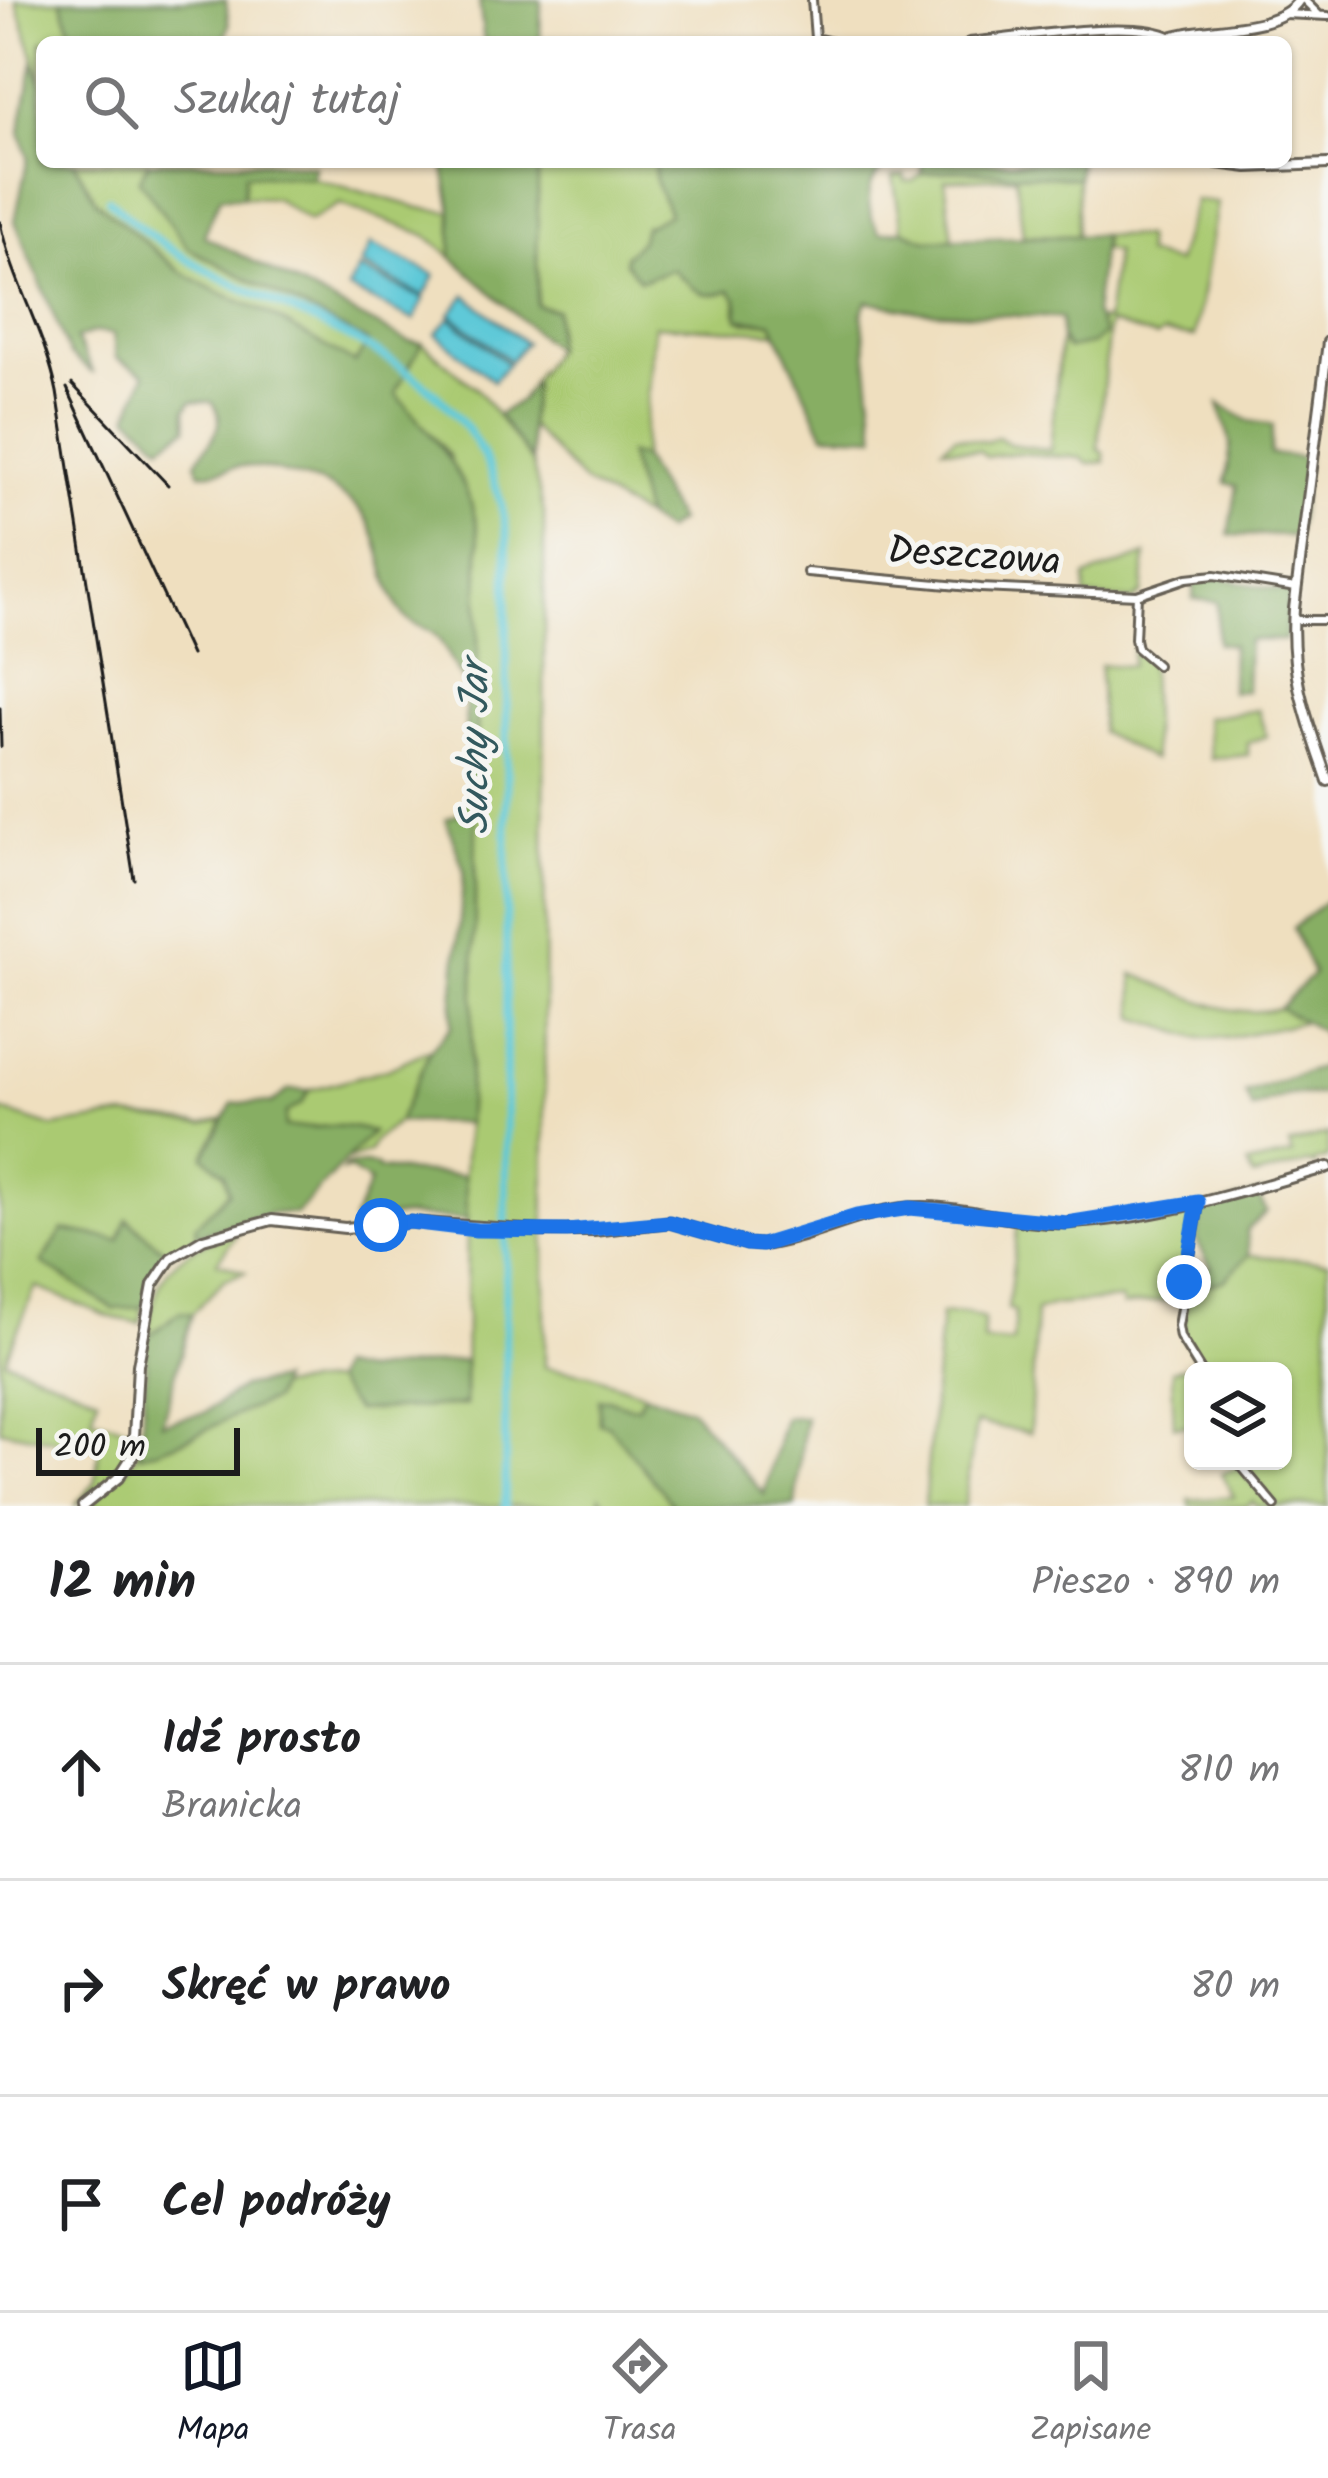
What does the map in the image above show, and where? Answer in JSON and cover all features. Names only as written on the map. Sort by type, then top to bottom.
[{"type":"street","points":[[812,0],[815,36]]},
{"type":"street","points":[[1185,36],[1270,20],[1302,0],[1323,15]]},
{"type":"street","points":[[1285,14],[1323,15]]},
{"type":"street","points":[[1034,36],[1121,28],[1150,28],[1164,36]]},
{"type":"street","points":[[1292,165],[1328,164]]},
{"type":"street","points":[[1328,342],[1293,620],[1298,693],[1328,781]]},
{"type":"street","name":"Deszczowa","points":[[807,572],[981,588],[1137,595],[1187,578],[1215,575],[1296,588]]},
{"type":"street","points":[[1137,595],[1137,648],[1157,665]]},
{"type":"street","points":[[1293,620],[1328,620]]},
{"type":"street","points":[[83,1506],[118,1478],[133,1455],[138,1365],[149,1300],[160,1271],[182,1250],[224,1232],[272,1220],[338,1228],[410,1222],[476,1230],[594,1231],[669,1222],[762,1245],[857,1216],[910,1208],[1067,1223],[1198,1202],[1328,1167]]},
{"type":"street","points":[[1196,1362],[1178,1326],[1198,1202]]},
{"type":"street","points":[[1245,1470],[1275,1506]]},
{"type":"green space","points":[[16,0],[61,0],[73,36],[36,36],[36,65]]},
{"type":"green space","points":[[61,0],[226,0],[225,36],[73,36]]},
{"type":"green space","points":[[479,0],[541,0],[540,36],[483,36]]},
{"type":"green space","points":[[33,62],[36,168],[77,168],[96,201],[178,270],[355,363],[368,342],[188,248],[139,180],[146,168],[314,168],[313,178],[245,174],[243,197],[220,197],[204,236],[407,341],[422,343],[395,393],[461,479],[479,541],[474,989],[467,1123],[398,1122],[431,1049],[451,1027],[464,871],[446,819],[462,812],[467,792],[465,681],[435,635],[411,622],[395,602],[371,526],[350,501],[322,483],[263,468],[200,472],[196,462],[218,426],[212,402],[192,401],[186,409],[187,428],[161,445],[129,415],[145,374],[116,358],[113,334],[94,332],[76,339],[94,374],[70,355],[15,221],[28,157],[20,132]]},
{"type":"green space","points":[[77,168],[152,168],[188,248],[369,342],[355,364],[265,312],[178,270],[96,201]]},
{"type":"green space","points":[[444,168],[538,168],[537,305],[556,310],[554,349],[452,257],[452,212]]},
{"type":"green space","points":[[538,168],[655,168],[669,214],[644,227],[641,240],[626,256],[646,279],[673,269],[682,279],[723,293],[729,289],[737,299],[736,313],[745,322],[772,322],[776,332],[654,325],[642,458],[629,455],[645,518],[583,482],[529,425],[534,379],[554,349],[556,310],[537,305]]},
{"type":"green space","points":[[655,168],[880,168],[869,201],[880,233],[902,230],[926,240],[1103,235],[1094,314],[1104,334],[1093,344],[1067,349],[1061,337],[1061,318],[918,311],[867,301],[862,314],[876,436],[824,434],[772,322],[739,319],[737,299],[730,290],[704,293],[673,269],[640,280],[625,263],[644,227],[669,214]]},
{"type":"green space","points":[[922,168],[1079,168],[1078,178],[958,170],[922,174]]},
{"type":"green space","points":[[958,170],[1078,178],[1077,236],[1023,235],[1016,177],[945,180],[953,239],[926,240],[902,230],[893,177],[904,175],[905,181],[913,181],[922,174]]},
{"type":"green space","points":[[244,173],[313,178],[420,208],[452,212],[452,257],[426,235],[340,204],[309,221],[275,198],[243,197]]},
{"type":"green space","points":[[1195,200],[1217,203],[1195,337],[1164,333],[1156,337],[1109,323],[1098,449],[1105,462],[1088,464],[1081,458],[1016,453],[986,457],[980,451],[943,447],[955,436],[986,442],[998,437],[1009,444],[1050,450],[1061,337],[1067,349],[1104,334],[1097,319],[1106,321],[1115,252],[1103,250],[1103,235],[1145,237],[1145,254],[1176,263]]},
{"type":"green space","points":[[422,343],[479,391],[532,462],[544,513],[545,1367],[589,1374],[644,1393],[638,1406],[628,1408],[609,1398],[608,1424],[674,1506],[609,1506],[600,1496],[599,1506],[89,1506],[134,1460],[139,1443],[140,1454],[174,1444],[273,1400],[278,1387],[333,1381],[356,1411],[465,1405],[464,1176],[474,989],[479,541],[449,455],[395,393]]},
{"type":"green space","points":[[534,379],[529,425],[532,462],[498,415],[521,400]]},
{"type":"green space","points":[[1219,404],[1249,421],[1273,425],[1270,454],[1307,458],[1297,536],[1229,535],[1237,486],[1226,483],[1231,444]]},
{"type":"green space","points":[[628,454],[642,458],[678,521],[665,531],[645,518]]},
{"type":"green space","points":[[1146,555],[1142,593],[1134,600],[1085,597],[1086,577]]},
{"type":"green space","points":[[1216,577],[1289,592],[1285,640],[1248,640],[1246,691],[1231,692],[1232,645],[1217,643],[1218,602],[1193,599],[1194,581]]},
{"type":"green space","points":[[1133,649],[1150,663],[1153,760],[1101,732],[1100,665],[1131,666]]},
{"type":"green space","points":[[1258,710],[1266,736],[1248,743],[1248,755],[1211,759],[1205,718]]},
{"type":"green space","points":[[1328,899],[1328,1095],[1289,1095],[1252,1109],[1245,1093],[1322,1067],[1325,1041],[1321,1031],[1279,1008],[1313,974],[1293,928]]},
{"type":"green space","points":[[1133,974],[1223,1008],[1279,1008],[1307,1021],[1228,1038],[1197,1038],[1136,1018]]},
{"type":"green space","points":[[431,1049],[398,1122],[375,1140],[369,1152],[344,1161],[372,1132],[360,1128],[284,1127],[286,1113],[302,1103],[309,1090],[387,1069]]},
{"type":"green space","points":[[289,1090],[309,1090],[302,1103],[286,1113],[285,1127],[372,1132],[296,1214],[271,1213],[197,1235],[195,1226],[229,1192],[224,1173],[204,1156],[233,1103],[272,1103]]},
{"type":"green space","points":[[0,1110],[52,1127],[125,1116],[204,1124],[225,1118],[204,1156],[224,1173],[229,1192],[196,1226],[197,1235],[169,1255],[128,1219],[120,1241],[63,1230],[42,1262],[113,1309],[143,1307],[140,1323],[110,1317],[36,1287],[5,1360],[98,1397],[92,1418],[131,1428],[121,1466],[74,1506],[95,1483],[99,1449],[0,1430]]},
{"type":"green space","points":[[1328,1134],[1328,1158],[1314,1162],[1315,1166],[1309,1163],[1253,1177],[1247,1165],[1292,1155],[1289,1145]]},
{"type":"green space","points":[[346,1166],[464,1176],[467,1220],[407,1216],[353,1221],[370,1182],[348,1169],[343,1171]]},
{"type":"green space","points":[[1262,1192],[1259,1198],[1267,1212],[1247,1229],[1249,1255],[1224,1280],[1188,1289],[1188,1278],[1211,1267],[1196,1240],[1202,1210]]},
{"type":"green space","points":[[1194,1210],[1180,1295],[1122,1306],[1121,1299],[1036,1311],[1030,1433],[976,1423],[964,1506],[924,1506],[941,1314],[966,1313],[984,1319],[983,1341],[1013,1343],[1015,1311],[1008,1309],[1018,1222],[1064,1227]]},
{"type":"green space","points":[[127,1219],[169,1255],[158,1268],[143,1307],[114,1309],[42,1263],[63,1230],[119,1240]]},
{"type":"green space","points":[[238,1232],[217,1262],[245,1272],[224,1280],[192,1314],[180,1312],[148,1336],[155,1295],[172,1266],[198,1246]]},
{"type":"green space","points":[[1249,1255],[1328,1262],[1328,1506],[1277,1506],[1248,1470],[1292,1470],[1292,1362],[1199,1362],[1183,1338],[1188,1289],[1224,1280]]},
{"type":"green space","points":[[180,1312],[192,1314],[162,1423],[204,1413],[242,1387],[280,1380],[273,1400],[140,1455],[148,1336]]},
{"type":"green space","points":[[465,1360],[465,1405],[355,1411],[333,1381],[338,1367],[363,1372]]},
{"type":"green space","points":[[1184,1368],[1184,1425],[1174,1426],[1172,1370]]},
{"type":"green space","points":[[644,1393],[691,1409],[764,1494],[784,1417],[805,1417],[795,1506],[674,1506],[608,1425],[599,1423],[599,1399],[638,1406]]},
{"type":"green space","points":[[1241,1470],[1272,1506],[1256,1506],[1253,1501],[1245,1506],[1190,1506],[1189,1500],[1234,1497],[1222,1474]]},
{"type":"water","points":[[371,244],[435,275],[424,296],[361,265]]},
{"type":"water","points":[[359,269],[424,299],[414,320],[348,289]]},
{"type":"water","points":[[466,295],[525,343],[510,361],[450,314]]},
{"type":"water","points":[[450,318],[508,364],[493,381],[436,334]]},
{"type":"waterway","name":"Suchy Jar","points":[[109,199],[162,244],[403,369],[452,410],[487,465],[507,537],[505,1506]]},
{"type":"railway","points":[[0,222],[57,392],[134,879]]},
{"type":"railway","points":[[72,384],[168,485]]},
{"type":"railway","points":[[67,388],[191,655]]},
{"type":"railway","points":[[0,708],[1,747]]},
{"type":"route","points":[[381,1225],[410,1222],[476,1230],[567,1231],[669,1222],[762,1245],[857,1216],[910,1208],[1067,1223],[1198,1202],[1184,1282]]}]
